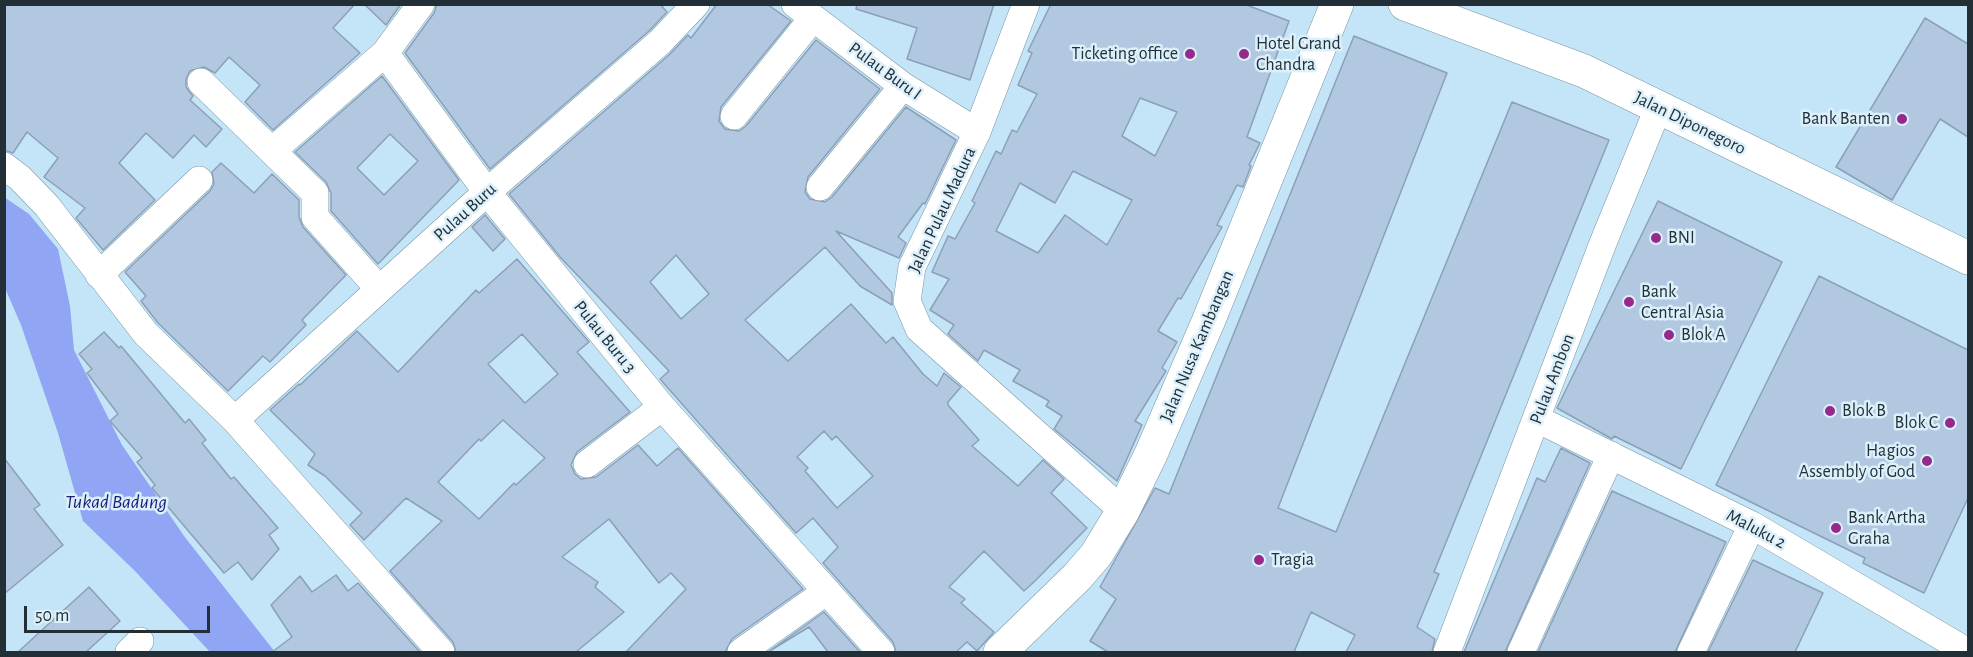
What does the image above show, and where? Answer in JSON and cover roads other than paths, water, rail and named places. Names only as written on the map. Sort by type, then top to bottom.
[{"type":"street","points":[[272,151],[385,53],[421,4]]},
{"type":"street","name":"Pulau Buru","points":[[235,420],[487,192],[660,42],[696,4]]},
{"type":"street","name":"Jalan Pulau Madura","points":[[1026,4],[977,132],[912,267],[907,302],[919,330],[1123,511]]},
{"type":"street","name":"Jalan Nusa Kambangan","points":[[1000,652],[1077,577],[1096,555],[1123,511],[1152,454],[1337,4]]},
{"type":"street","name":"Jalan Diponegoro","points":[[1405,4],[1550,56],[1659,106],[1968,258]]},
{"type":"street","points":[[734,116],[804,11]]},
{"type":"street","name":"Pulau Buru I","points":[[804,11],[903,86],[977,132]]},
{"type":"street","name":"Pulau Buru 3","points":[[385,53],[487,192],[662,407],[881,652]]},
{"type":"street","points":[[201,82],[315,193],[315,217],[379,289]]},
{"type":"street","points":[[820,187],[903,86]]},
{"type":"street","name":"Pulau Ambon","points":[[1447,652],[1626,183],[1659,106]]},
{"type":"street","points":[[4,166],[20,178],[47,206],[146,334],[235,420],[441,652]]},
{"type":"street","points":[[99,275],[198,180]]},
{"type":"street","points":[[587,464],[662,407]]},
{"type":"street","name":"Maluku 2","points":[[1536,419],[1752,525],[1968,652]]},
{"type":"street","points":[[1521,652],[1611,455]]},
{"type":"street","points":[[1691,652],[1752,525]]},
{"type":"street","points":[[741,652],[827,591]]},
{"type":"water","name":"Tukad Badung","points":[[4,197],[29,214],[58,249],[70,306],[74,350],[122,445],[184,536],[275,652],[210,652],[135,571],[83,521],[58,433],[21,325],[5,288]]},
{"type":"place","name":"Ticketing office","points":[[1190,54]]},
{"type":"place","name":"Hotel Grand Chandra","points":[[1244,54]]},
{"type":"place","name":"Bank Banten","points":[[1902,119]]},
{"type":"place","name":"BNI","points":[[1656,238]]},
{"type":"place","name":"Bank Central Asia","points":[[1629,302]]},
{"type":"place","name":"Blok A","points":[[1669,335]]},
{"type":"place","name":"Blok B","points":[[1830,411]]},
{"type":"place","name":"Blok C","points":[[1950,423]]},
{"type":"place","name":"Hagios Assembly of God","points":[[1927,461]]},
{"type":"place","name":"Bank Artha Graha","points":[[1836,528]]},
{"type":"place","name":"Tragia","points":[[1259,560]]}]
